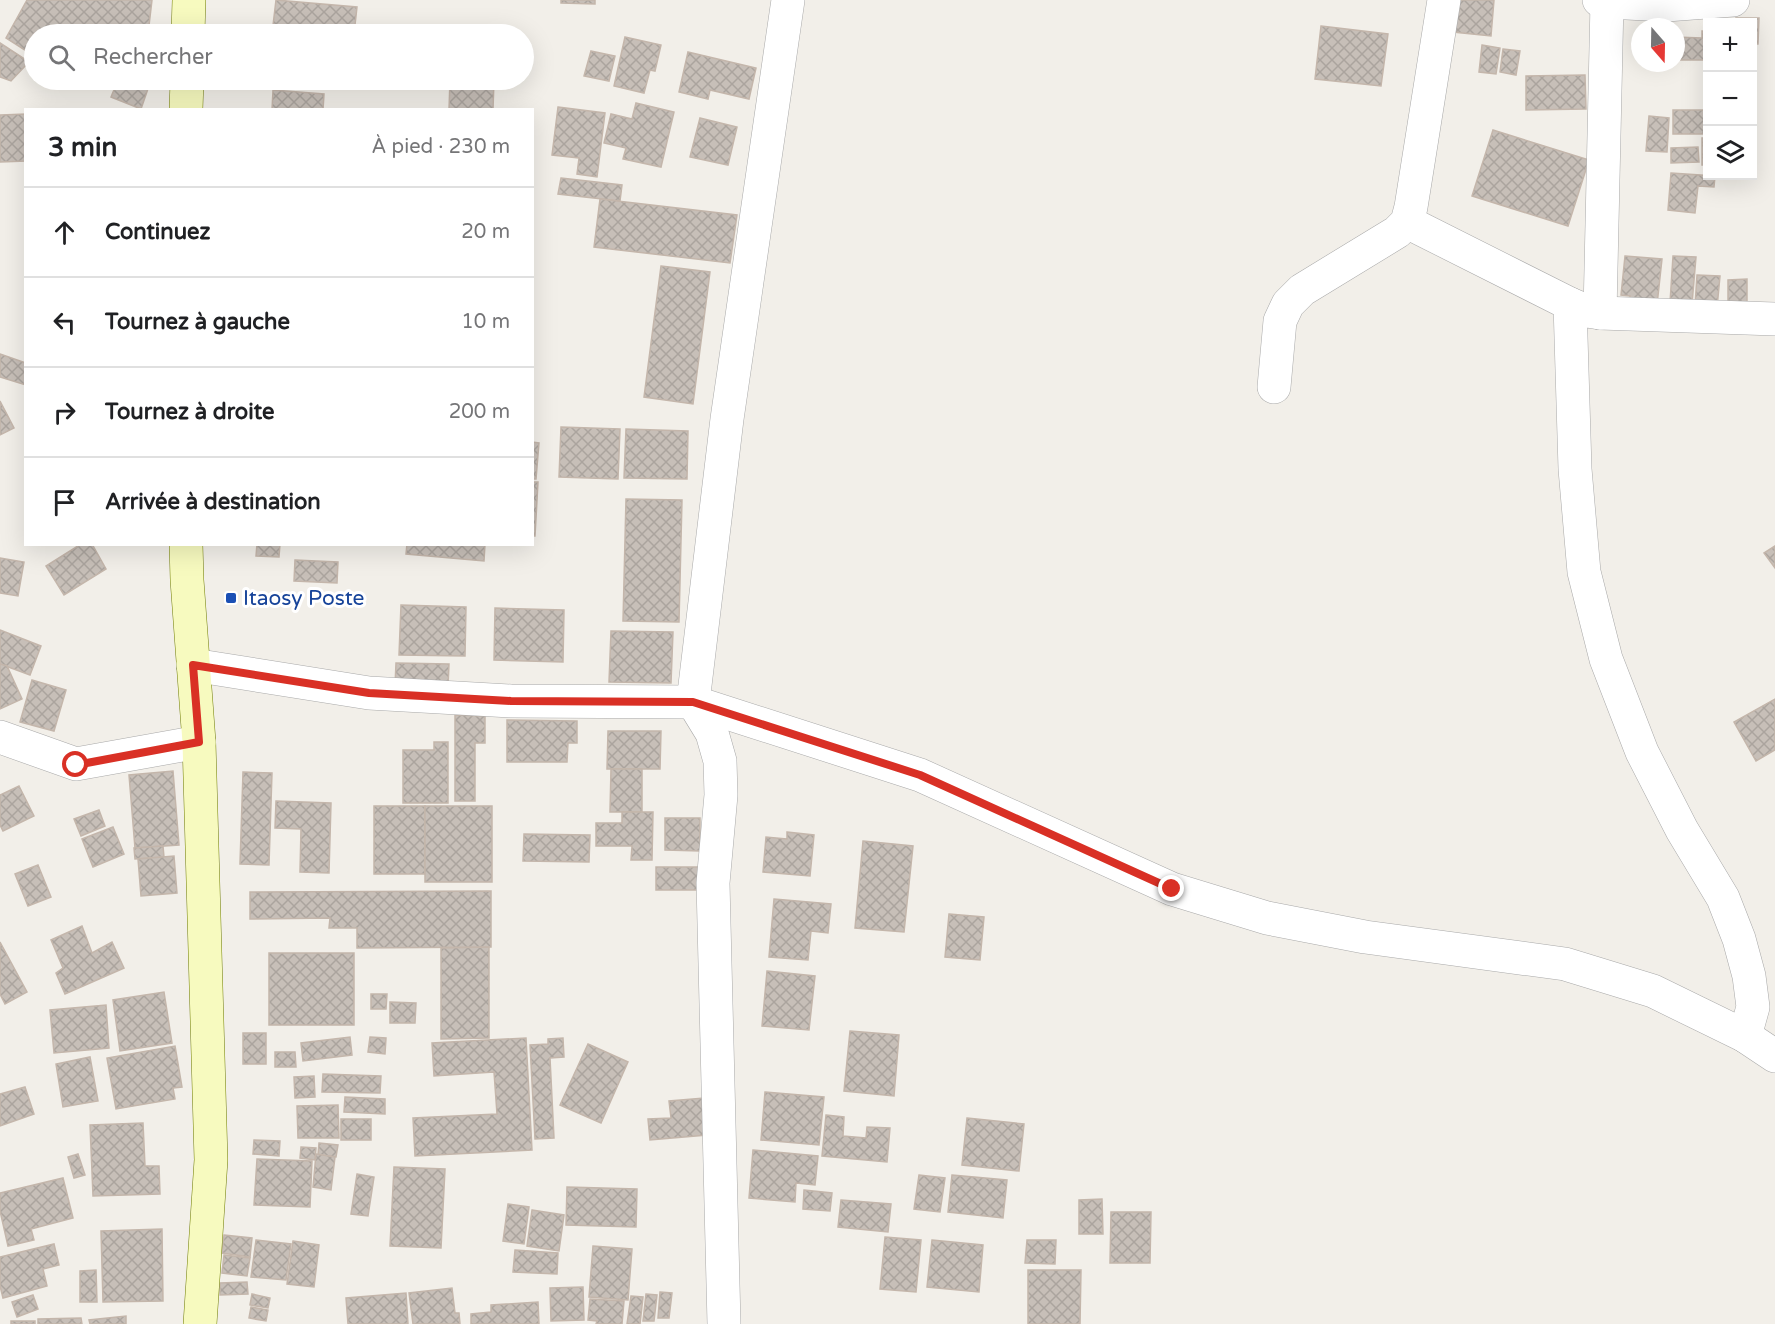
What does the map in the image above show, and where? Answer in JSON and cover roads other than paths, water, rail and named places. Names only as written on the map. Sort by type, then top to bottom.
[{"type":"street","points":[[188,24],[189,0]]},
{"type":"street","points":[[724,1324],[713,883],[721,795],[720,761],[712,733],[693,702],[728,419],[788,0]]},
{"type":"street","points":[[1274,387],[1280,321],[1288,304],[1302,290],[1397,232],[1407,222],[1444,0]]},
{"type":"street","points":[[1733,0],[1666,4],[1603,1],[1575,469],[1584,572],[1606,659],[1642,752],[1682,830],[1723,898],[1739,939],[1749,976],[1753,1007],[1745,1036]]},
{"type":"street","points":[[186,108],[187,90]]},
{"type":"street","points":[[1407,222],[1585,309],[1775,319]]},
{"type":"street","points":[[186,546],[199,742],[211,1160],[200,1324]]},
{"type":"street","points":[[193,665],[369,693],[511,701],[693,702],[920,775],[1172,889],[1268,918],[1365,937],[1565,964],[1653,991],[1745,1036],[1775,1056]]},
{"type":"street","points":[[0,737],[76,765],[199,742]]},
{"type":"place","name":"Itaosy Poste","points":[[231,598]]}]
